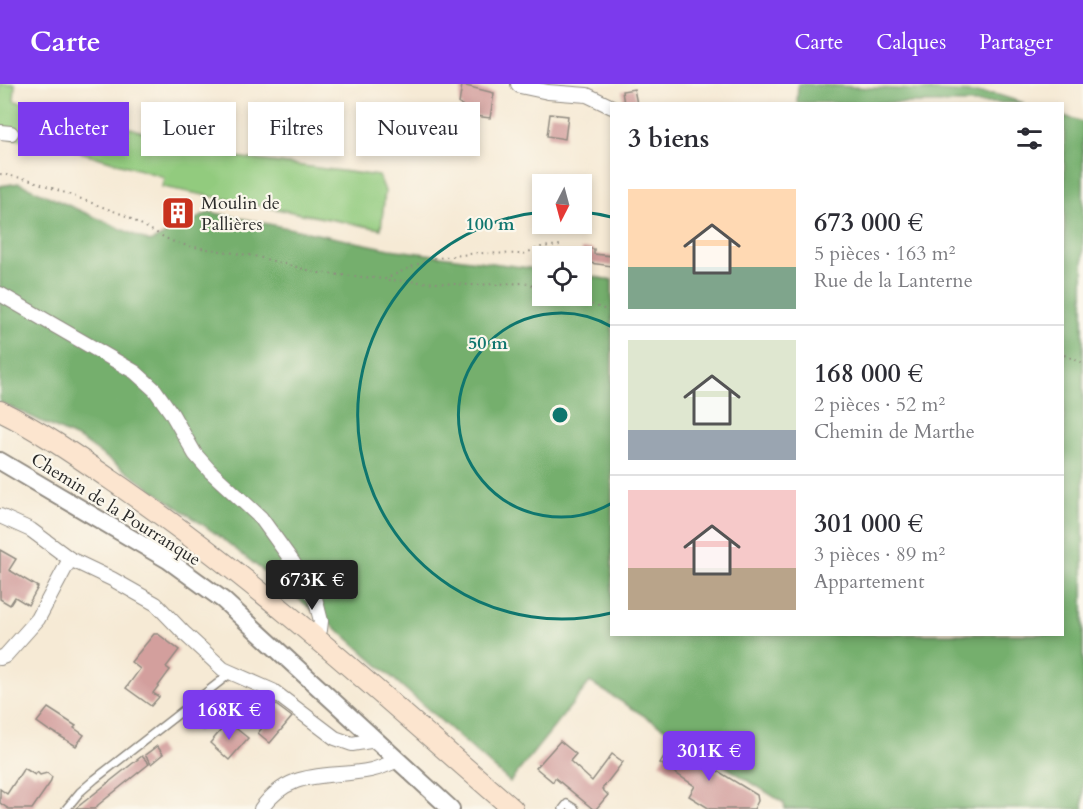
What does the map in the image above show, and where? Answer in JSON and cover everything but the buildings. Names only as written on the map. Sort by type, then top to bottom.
[{"type":"main road","points":[[0,411],[32,427],[192,537],[315,637],[513,809]]},
{"type":"main road","points":[[0,421],[77,457]]},
{"type":"street","points":[[518,84],[520,87],[548,92],[587,95],[610,106]]},
{"type":"street","points":[[0,294],[135,372],[155,390],[195,453],[210,471],[261,518],[292,561],[315,598],[321,621],[320,630],[315,637]]},
{"type":"street","name":"Chemin de la Pourranque","points":[[0,461],[168,560],[223,600],[452,809]]},
{"type":"street","points":[[0,516],[31,530],[70,559],[156,604],[184,634],[223,669],[273,691],[335,738],[352,744],[376,740]]},
{"type":"street","points":[[0,658],[5,656],[38,619],[70,559]]},
{"type":"street","points":[[266,807],[271,795],[286,784],[321,776],[372,770],[398,760]]},
{"type":"lane","points":[[66,809],[95,779],[231,673]]},
{"type":"lane","points":[[563,809],[567,804],[574,809]]},
{"type":"path","points":[[0,174],[28,179],[123,215],[171,241],[188,246],[254,256],[319,273],[471,285],[524,283],[532,285]]},
{"type":"path","points":[[385,279],[429,259],[477,253],[523,254],[560,245]]},
{"type":"path","points":[[592,305],[610,311]]},
{"type":"path","points":[[1064,354],[1083,363]]},
{"type":"green space","points":[[0,84],[15,84],[14,101],[20,102],[18,102],[18,139],[10,138],[0,127]]},
{"type":"green space","points":[[798,84],[995,94],[1021,102],[797,102]]},
{"type":"green space","points":[[1064,116],[1083,122],[1083,809],[785,809],[784,803],[590,682],[510,782],[343,634],[219,536],[81,440],[0,402],[0,186],[19,183],[150,242],[210,212],[390,249],[532,268],[532,306],[592,306],[592,277],[610,280],[610,636],[1064,636]]},
{"type":"green space","points":[[129,128],[141,131],[141,156],[232,156],[379,176],[385,191],[381,229],[162,187],[164,177],[94,156],[129,156]]},
{"type":"water","points":[[207,710],[213,718],[197,730],[191,722]]},
{"type":"place","name":"Moulin de Pallières","points":[[178,213]]}]
